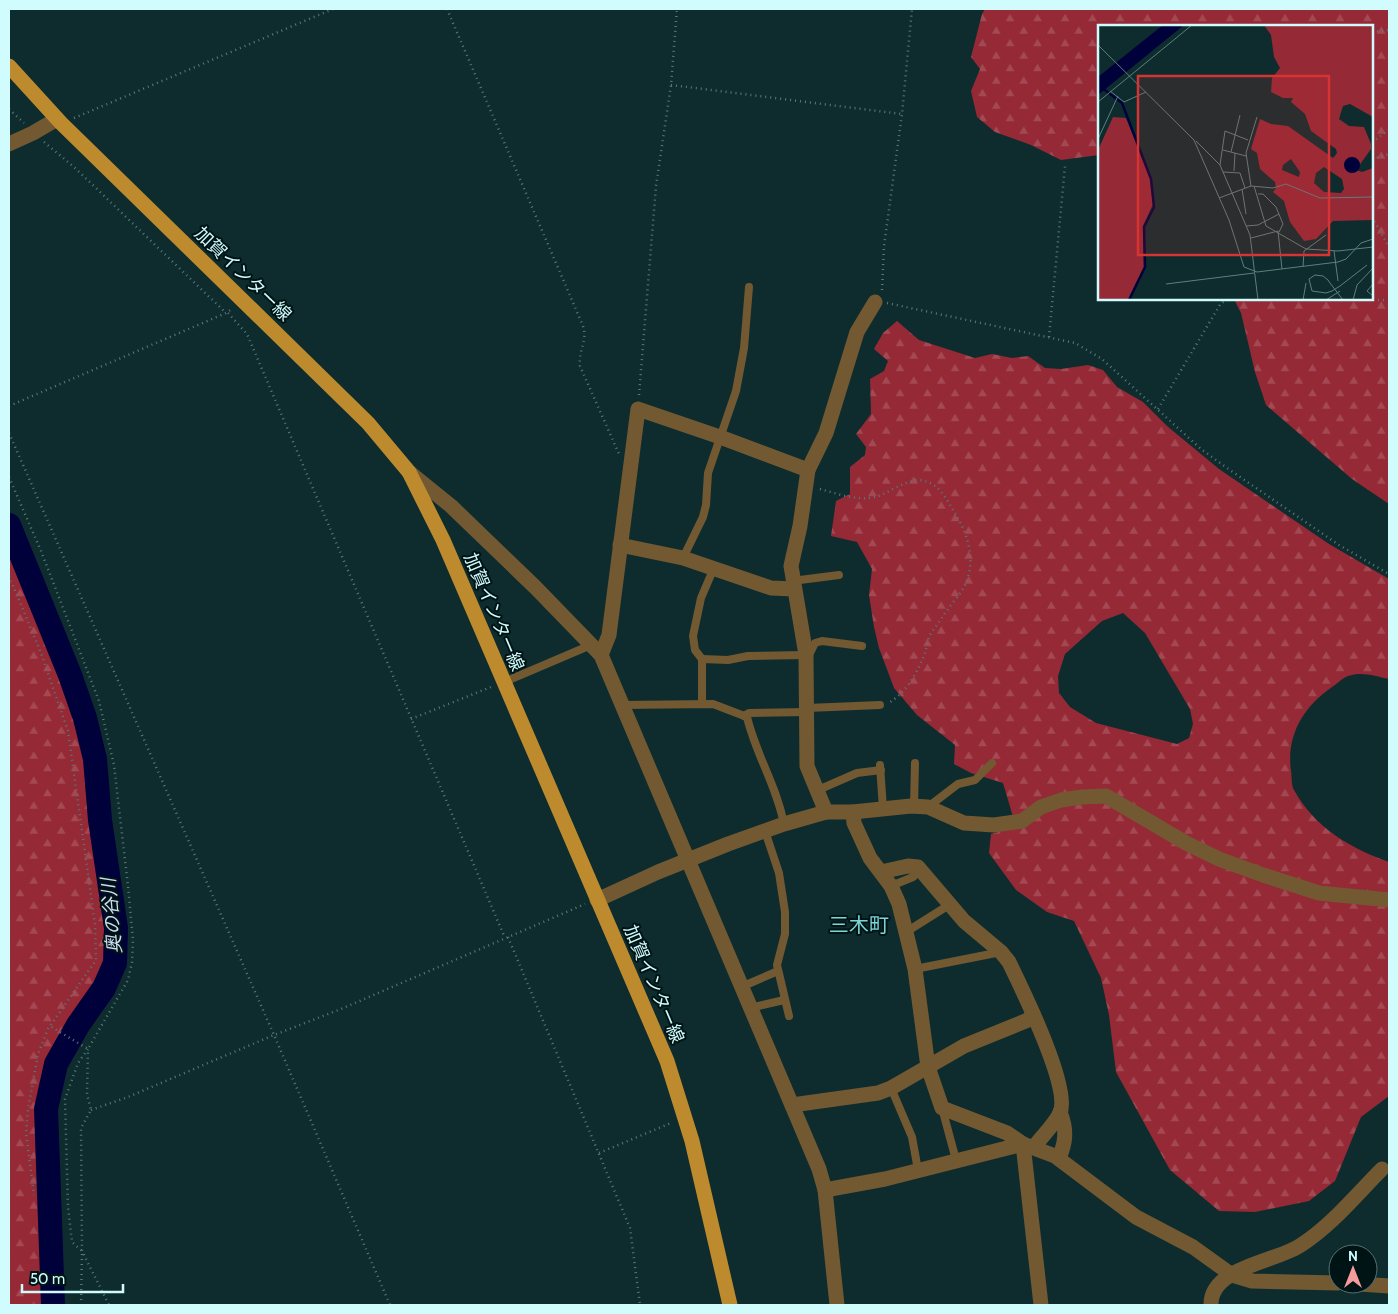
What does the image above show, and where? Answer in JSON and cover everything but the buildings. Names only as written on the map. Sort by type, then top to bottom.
[{"type":"main road","name":"加賀インター線","points":[[9,66],[59,121],[368,423],[409,472],[443,540],[667,1061],[686,1117],[730,1305]]},
{"type":"street","points":[[9,144],[59,121]]},
{"type":"street","points":[[826,812],[807,766],[806,657],[790,566],[807,477],[826,433],[857,332],[875,302]]},
{"type":"street","points":[[596,650],[609,635],[629,466],[638,409],[720,437],[807,477]]},
{"type":"street","points":[[409,472],[458,512],[596,650],[688,859],[819,1169],[825,1190],[837,1305]]},
{"type":"street","points":[[620,545],[683,558],[712,570],[771,588],[793,585]]},
{"type":"street","points":[[597,900],[688,859],[784,824],[826,812],[921,807],[964,823],[994,825],[1022,821],[1041,807],[1061,800],[1106,796],[1186,843],[1263,875],[1319,894],[1389,900]]},
{"type":"street","points":[[853,812],[854,823],[870,858],[891,886],[899,904],[915,970],[928,1067],[942,1108],[1014,1136],[1059,1158],[1136,1217],[1193,1247],[1232,1275],[1252,1281],[1328,1284]]},
{"type":"street","points":[[881,872],[908,866],[918,867],[964,921],[1001,952],[1009,962],[1033,1014],[1054,1068],[1060,1091],[1060,1112],[1066,1132],[1065,1145],[1059,1158]]},
{"type":"street","points":[[792,1105],[878,1093],[891,1088],[964,1046],[1028,1020],[1033,1014]]},
{"type":"street","points":[[1042,1305],[1023,1153],[1060,1112]]},
{"type":"street","points":[[825,1190],[1029,1145]]},
{"type":"street","points":[[1211,1305],[1211,1300],[1218,1285],[1247,1266],[1283,1255],[1302,1245],[1341,1212],[1382,1169]]},
{"type":"lane","points":[[683,558],[704,511],[708,473],[731,409],[742,368],[749,287]]},
{"type":"lane","points":[[702,703],[702,659],[695,650],[693,636],[701,598],[712,570]]},
{"type":"lane","points":[[793,585],[839,574]]},
{"type":"lane","points":[[702,659],[806,657],[810,656],[815,643],[822,641],[862,646]]},
{"type":"lane","points":[[504,682],[596,650]]},
{"type":"lane","points":[[621,705],[713,704],[747,717],[753,744],[778,798],[784,824]]},
{"type":"lane","points":[[744,716],[749,713],[880,705]]},
{"type":"lane","points":[[915,764],[921,807],[958,784],[975,780],[992,763]]},
{"type":"lane","points":[[818,790],[857,773],[881,768],[883,809]]},
{"type":"lane","points":[[765,831],[779,873],[786,912],[786,934],[777,964],[784,1000],[790,1016]]},
{"type":"lane","points":[[891,886],[913,877],[921,870]]},
{"type":"lane","points":[[906,932],[949,905]]},
{"type":"lane","points":[[915,970],[1001,952]]},
{"type":"lane","points":[[741,986],[778,972]]},
{"type":"lane","points":[[750,1008],[784,1000]]},
{"type":"lane","points":[[891,1088],[912,1137],[918,1170]]},
{"type":"lane","points":[[942,1108],[956,1160]]},
{"type":"path","points":[[59,121],[333,9]]},
{"type":"path","points":[[447,9],[583,326],[586,335],[579,355],[580,366],[618,453],[629,466]]},
{"type":"path","points":[[638,409],[651,275],[656,186],[671,85],[677,9]]},
{"type":"path","points":[[912,9],[902,114],[884,246],[882,290],[875,302],[902,305],[1075,343],[1090,351],[1158,409],[1201,449],[1339,545],[1389,574]]},
{"type":"path","points":[[1373,32],[1389,30]]},
{"type":"path","points":[[671,85],[902,114]]},
{"type":"path","points":[[9,109],[33,133],[74,167],[247,334],[630,1228],[640,1305]]},
{"type":"path","points":[[1373,141],[1389,130]]},
{"type":"path","points":[[1373,159],[1389,154]]},
{"type":"path","points":[[1048,337],[1065,166]]},
{"type":"path","points":[[1373,219],[1389,247]]},
{"type":"path","points":[[9,406],[227,313],[242,299]]},
{"type":"path","points":[[1158,409],[1221,303],[1228,300]]},
{"type":"path","points":[[1373,300],[1389,300]]},
{"type":"path","points":[[9,433],[274,1035],[390,1305]]},
{"type":"path","points":[[9,477],[41,551],[99,701],[114,765],[132,920],[132,962],[128,980],[78,1063],[65,1099],[68,1207],[72,1242],[82,1251],[109,1305]]},
{"type":"path","points":[[807,477],[842,496],[863,499],[876,497],[911,481],[924,480],[940,490],[955,513],[968,541],[970,557],[969,574],[963,588],[930,635],[925,653],[904,690],[893,700],[880,705]]},
{"type":"path","points":[[9,576],[41,653],[68,731],[94,901],[96,960],[50,1026],[38,1054],[28,1109],[26,1133],[34,1195]]},
{"type":"path","points":[[411,719],[504,682]]},
{"type":"path","points":[[91,1110],[128,1097],[274,1035],[341,1009],[575,908]]},
{"type":"path","points":[[50,1026],[88,1049]]},
{"type":"path","points":[[81,1305],[81,1128],[91,1110],[88,1094],[88,1049]]},
{"type":"path","points":[[599,1154],[686,1117]]},
{"type":"green space","points":[[985,9],[1389,9],[1389,504],[1352,479],[1266,405],[1255,372],[1241,313],[1234,300],[1373,300],[1373,25],[1098,25],[1098,155],[1061,160],[1031,145],[995,132],[977,117],[971,91],[980,69],[971,57]]},
{"type":"green space","points":[[897,321],[919,340],[975,358],[992,354],[1012,358],[1028,356],[1045,368],[1061,369],[1088,365],[1103,370],[1117,387],[1143,402],[1167,426],[1219,469],[1329,544],[1389,579],[1389,679],[1363,674],[1344,678],[1322,695],[1305,713],[1294,734],[1291,746],[1290,758],[1293,788],[1312,815],[1323,826],[1347,843],[1389,862],[1389,1096],[1361,1117],[1335,1181],[1309,1201],[1255,1212],[1219,1211],[1170,1170],[1116,1072],[1109,1015],[1101,978],[1074,921],[1047,912],[1016,890],[989,853],[991,834],[1016,827],[1003,783],[971,773],[954,764],[955,745],[917,715],[894,688],[879,648],[874,627],[869,595],[872,569],[857,542],[831,536],[836,501],[850,494],[850,467],[865,455],[866,447],[856,434],[871,414],[870,379],[884,371],[888,361],[874,349],[883,333]],"holes":[[[1123,613],[1145,633],[1190,709],[1193,724],[1189,738],[1177,744],[1096,723],[1070,707],[1059,693],[1058,676],[1065,654],[1102,621]]]},
{"type":"green space","points":[[9,548],[61,676],[86,746],[96,853],[107,941],[104,965],[82,1005],[51,1050],[36,1104],[41,1164],[46,1305],[9,1305]]},
{"type":"waterway","name":"奥の谷川","points":[[9,525],[70,675],[85,718],[95,759],[100,820],[116,928],[115,963],[104,988],[78,1025],[56,1064],[46,1109],[53,1305]]},
{"type":"district","name":"三木町","points":[[859,925]]}]
